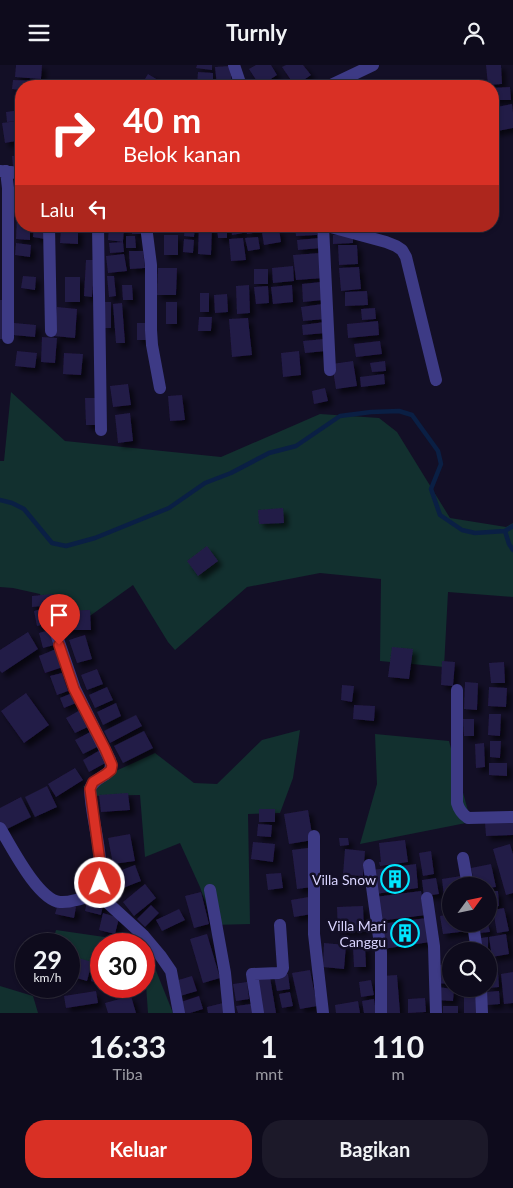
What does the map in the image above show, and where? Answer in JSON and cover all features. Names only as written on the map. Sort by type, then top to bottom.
[{"type":"street","points":[[234,65],[239,80]]},
{"type":"street","points":[[342,80],[373,65]]},
{"type":"street","points":[[3,171],[8,188],[8,338]]},
{"type":"street","points":[[49,232],[51,331]]},
{"type":"street","points":[[98,232],[101,429]]},
{"type":"street","points":[[147,232],[151,265],[152,337],[160,388]]},
{"type":"street","points":[[325,232],[330,370]]},
{"type":"street","points":[[348,232],[396,246],[406,257],[436,380]]},
{"type":"street","points":[[50,616],[74,689],[112,765],[111,770],[93,782],[90,789],[101,869],[98,893]]},
{"type":"street","points":[[458,690],[458,809],[468,818],[513,817]]},
{"type":"street","points":[[0,828],[24,869],[50,899],[65,902],[98,893]]},
{"type":"street","points":[[314,836],[314,934],[323,1013]]},
{"type":"street","points":[[463,858],[466,877]]},
{"type":"street","points":[[369,865],[381,952],[381,1013]]},
{"type":"street","points":[[210,890],[230,1013]]},
{"type":"street","points":[[98,893],[144,936],[171,971],[179,1013]]},
{"type":"street","points":[[427,898],[434,946],[436,1013]]},
{"type":"street","points":[[258,1013],[252,974],[281,972],[283,968],[280,925]]},
{"type":"street","points":[[482,997],[482,1013]]},
{"type":"green space","points":[[11,392],[65,441],[221,457],[320,414],[379,418],[397,432],[450,518],[506,527],[513,523],[513,597],[448,592],[444,667],[380,661],[381,579],[320,573],[247,587],[175,650],[168,642],[133,585],[87,618],[49,620],[40,594],[0,587],[0,461],[4,461]]},
{"type":"green space","points":[[300,730],[293,778],[280,813],[248,814],[250,924],[213,925],[200,887],[180,843],[145,857],[140,795],[89,796],[83,786],[155,753],[194,783],[217,784],[262,740]]},
{"type":"green space","points":[[375,734],[449,741],[471,822],[360,844],[377,784]]},
{"type":"green space","points":[[56,930],[77,933],[55,933]]},
{"type":"green space","points":[[80,933],[90,935],[90,962],[80,963]]},
{"type":"green space","points":[[155,968],[173,1013],[148,1013],[147,998],[155,998]]},
{"type":"green space","points":[[0,986],[15,991],[15,998],[34,998],[38,1013],[0,1013]]},
{"type":"building","points":[[16,65],[42,65],[41,79],[15,77]]},
{"type":"building","points":[[197,65],[212,65],[212,70],[196,68]]},
{"type":"building","points":[[256,65],[271,65],[277,75],[269,80],[256,80],[249,69]]},
{"type":"building","points":[[286,65],[303,65],[311,75],[304,80],[291,80],[282,67]]},
{"type":"building","points":[[486,65],[501,65],[502,84],[499,84],[499,80],[488,80]]},
{"type":"building","points":[[230,66],[231,80],[216,80],[215,67]]},
{"type":"building","points":[[198,72],[213,73],[213,80],[197,80]]},
{"type":"building","points":[[148,74],[158,80],[144,80]]},
{"type":"building","points":[[13,80],[15,80],[15,89],[12,89]]},
{"type":"building","points":[[510,87],[511,100],[499,100],[499,88]]},
{"type":"building","points":[[512,104],[513,128],[499,131],[499,107]]},
{"type":"building","points":[[15,111],[15,121],[7,122],[6,112]]},
{"type":"building","points":[[15,121],[15,141],[5,143],[2,123]]},
{"type":"building","points":[[12,156],[15,156],[15,166],[13,166]]},
{"type":"building","points":[[16,232],[30,232],[30,240],[16,239]]},
{"type":"building","points":[[33,232],[46,232],[45,239],[33,237]]},
{"type":"building","points":[[61,232],[78,232],[78,244],[60,243]]},
{"type":"building","points":[[109,232],[124,232],[123,242],[108,240]]},
{"type":"building","points":[[132,232],[141,232],[141,234],[132,234]]},
{"type":"building","points":[[184,232],[194,232],[194,237],[184,236]]},
{"type":"building","points":[[199,232],[212,232],[211,255],[198,254]]},
{"type":"building","points":[[218,232],[227,232],[227,238],[218,238]]},
{"type":"building","points":[[232,232],[243,232],[243,233],[232,235]]},
{"type":"building","points":[[262,232],[279,232],[281,242],[264,245]]},
{"type":"building","points":[[296,232],[317,232],[317,235],[296,236]]},
{"type":"building","points":[[164,235],[178,235],[178,255],[164,255]]},
{"type":"building","points":[[333,235],[353,235],[353,243],[333,244]]},
{"type":"building","points":[[126,236],[135,236],[136,248],[126,248]]},
{"type":"building","points":[[258,237],[260,249],[248,251],[245,238]]},
{"type":"building","points":[[243,238],[246,260],[231,261],[229,239]]},
{"type":"building","points":[[320,238],[321,248],[298,250],[297,240]]},
{"type":"building","points":[[184,239],[194,240],[193,253],[183,252]]},
{"type":"building","points":[[123,242],[124,252],[110,253],[109,243]]},
{"type":"building","points":[[16,243],[31,245],[30,257],[15,255]]},
{"type":"building","points":[[338,245],[357,245],[358,264],[339,265]]},
{"type":"building","points":[[129,251],[143,251],[145,268],[130,269]]},
{"type":"building","points":[[321,253],[324,278],[296,280],[293,255]]},
{"type":"building","points":[[124,254],[127,271],[108,273],[106,256]]},
{"type":"building","points":[[86,260],[95,260],[92,297],[84,296]]},
{"type":"building","points":[[293,266],[294,281],[273,283],[272,268]]},
{"type":"building","points":[[359,267],[361,289],[341,291],[339,268]]},
{"type":"building","points":[[158,268],[177,268],[176,295],[157,295]]},
{"type":"building","points":[[254,269],[268,269],[268,284],[254,284]]},
{"type":"building","points":[[23,276],[36,277],[35,290],[21,288]]},
{"type":"building","points":[[107,276],[114,276],[116,296],[109,297]]},
{"type":"building","points":[[65,277],[80,277],[80,302],[65,302]]},
{"type":"building","points":[[321,282],[323,300],[303,302],[302,284]]},
{"type":"building","points":[[122,285],[132,285],[133,300],[123,300]]},
{"type":"building","points":[[249,285],[250,313],[237,314],[236,286]]},
{"type":"building","points":[[292,285],[293,302],[273,304],[271,287]]},
{"type":"building","points":[[268,286],[269,303],[256,304],[254,287]]},
{"type":"building","points":[[367,291],[368,305],[345,306],[345,292]]},
{"type":"building","points":[[200,293],[209,293],[209,312],[200,312]]},
{"type":"building","points":[[227,294],[228,312],[215,313],[214,295]]},
{"type":"building","points":[[0,300],[4,300],[3,339],[0,339]]},
{"type":"building","points":[[105,302],[111,302],[111,328],[105,328]]},
{"type":"building","points":[[166,302],[177,302],[177,324],[166,324]]},
{"type":"building","points":[[122,303],[125,343],[116,343],[113,304]]},
{"type":"building","points":[[323,304],[325,319],[303,321],[301,307]]},
{"type":"building","points":[[57,307],[77,309],[75,338],[54,336]]},
{"type":"building","points":[[375,308],[376,319],[362,320],[361,309]]},
{"type":"building","points":[[199,317],[212,317],[211,331],[198,331]]},
{"type":"building","points":[[248,318],[252,355],[232,357],[229,319]]},
{"type":"building","points":[[378,321],[379,335],[348,338],[347,324]]},
{"type":"building","points":[[325,322],[326,333],[303,335],[302,325]]},
{"type":"building","points":[[14,323],[36,325],[35,337],[13,335]]},
{"type":"building","points":[[137,323],[147,323],[147,340],[137,340]]},
{"type":"building","points":[[42,337],[57,338],[55,363],[41,362]]},
{"type":"building","points":[[325,339],[326,351],[305,353],[303,341]]},
{"type":"building","points":[[380,341],[382,354],[356,357],[354,344]]},
{"type":"building","points":[[17,351],[37,353],[35,368],[15,366]]},
{"type":"building","points":[[299,351],[301,375],[283,377],[281,353]]},
{"type":"building","points":[[64,353],[83,354],[81,375],[63,374]]},
{"type":"building","points":[[353,361],[357,386],[336,389],[332,364]]},
{"type":"building","points":[[385,361],[386,371],[372,372],[370,363]]},
{"type":"building","points":[[384,374],[385,384],[361,387],[360,377]]},
{"type":"building","points":[[128,384],[131,405],[113,407],[110,386]]},
{"type":"building","points":[[325,388],[328,401],[314,404],[312,391]]},
{"type":"building","points":[[182,395],[185,420],[170,421],[168,396]]},
{"type":"building","points":[[85,398],[96,398],[97,425],[86,425]]},
{"type":"building","points":[[130,413],[133,441],[118,443],[115,415]]},
{"type":"building","points":[[283,508],[284,523],[259,524],[258,510]]},
{"type":"building","points":[[207,546],[218,561],[198,576],[187,561]]},
{"type":"building","points":[[53,594],[53,605],[32,607],[32,596]]},
{"type":"building","points":[[45,608],[49,623],[37,626],[34,611]]},
{"type":"building","points":[[90,610],[91,630],[60,630],[59,611]]},
{"type":"building","points":[[50,630],[54,645],[43,648],[39,633]]},
{"type":"building","points":[[28,632],[38,649],[2,673],[0,671],[0,650]]},
{"type":"building","points":[[85,635],[92,659],[77,663],[69,640]]},
{"type":"building","points":[[392,647],[413,649],[409,679],[388,677]]},
{"type":"building","points":[[56,649],[63,667],[45,673],[39,656]]},
{"type":"building","points":[[442,661],[455,662],[453,686],[441,685]]},
{"type":"building","points":[[504,662],[505,683],[491,683],[489,663]]},
{"type":"building","points":[[97,669],[103,684],[87,690],[81,675]]},
{"type":"building","points":[[62,673],[68,691],[57,695],[50,676]]},
{"type":"building","points":[[465,682],[478,683],[477,710],[464,709]]},
{"type":"building","points":[[342,685],[354,686],[352,702],[341,700]]},
{"type":"building","points":[[107,687],[113,700],[95,708],[89,695]]},
{"type":"building","points":[[489,687],[507,688],[506,707],[488,706]]},
{"type":"building","points":[[26,693],[49,725],[24,743],[1,711]]},
{"type":"building","points":[[72,693],[76,703],[64,708],[60,698]]},
{"type":"building","points":[[116,703],[121,716],[103,725],[97,712]]},
{"type":"building","points":[[354,705],[375,706],[374,721],[353,719]]},
{"type":"building","points":[[82,709],[90,726],[75,733],[66,718]]},
{"type":"building","points":[[489,714],[501,714],[500,736],[488,735]]},
{"type":"building","points":[[136,715],[142,726],[110,743],[104,731]]},
{"type":"building","points":[[463,719],[474,719],[474,736],[464,736]]},
{"type":"building","points":[[94,730],[101,745],[83,754],[75,740]]},
{"type":"building","points":[[144,731],[153,748],[123,763],[114,746]]},
{"type":"building","points":[[490,741],[501,741],[500,758],[490,757]]},
{"type":"building","points":[[484,743],[485,767],[476,768],[475,744]]},
{"type":"building","points":[[102,749],[109,761],[89,772],[83,760]]},
{"type":"building","points":[[489,763],[507,763],[507,776],[489,775]]},
{"type":"building","points":[[75,768],[83,780],[56,797],[48,784]]},
{"type":"building","points":[[47,786],[57,807],[35,817],[25,797]]},
{"type":"building","points":[[128,793],[130,810],[101,812],[99,795]]},
{"type":"building","points":[[21,797],[31,817],[3,831],[0,826],[0,808]]},
{"type":"building","points":[[259,809],[275,809],[275,822],[259,822]]},
{"type":"building","points":[[308,810],[313,840],[289,844],[284,814]]},
{"type":"building","points":[[513,821],[513,835],[486,836],[485,822]]},
{"type":"building","points":[[258,824],[272,825],[271,837],[257,836]]},
{"type":"building","points":[[130,834],[135,861],[113,864],[108,838]]},
{"type":"building","points":[[339,838],[348,838],[349,845],[340,846]]},
{"type":"building","points":[[405,840],[408,862],[380,866],[379,843]]},
{"type":"building","points":[[253,842],[275,844],[273,862],[251,859]]},
{"type":"building","points":[[510,844],[513,854],[513,893],[506,895],[493,849]]},
{"type":"building","points":[[308,848],[312,887],[297,889],[292,850]]},
{"type":"building","points":[[345,849],[365,851],[363,876],[343,875]]},
{"type":"building","points":[[431,851],[434,874],[423,876],[419,853]]},
{"type":"building","name":"Villa Snow","points":[[416,864],[418,888],[375,894],[372,870]]},
{"type":"building","points":[[491,864],[494,877],[473,877],[471,868]]},
{"type":"building","points":[[135,865],[141,881],[115,891],[109,875]]},
{"type":"building","points":[[281,873],[283,888],[268,890],[266,874]]},
{"type":"building","points":[[436,878],[439,894],[424,896],[422,880]]},
{"type":"building","points":[[145,884],[156,898],[134,916],[123,902]]},
{"type":"building","points":[[421,891],[426,915],[379,921],[375,897]]},
{"type":"building","points":[[201,892],[209,924],[194,928],[185,896]]},
{"type":"building","points":[[88,897],[104,901],[101,915],[85,911]]},
{"type":"building","points":[[309,897],[312,914],[294,917],[291,900]]},
{"type":"building","points":[[58,903],[76,907],[74,918],[55,914]]},
{"type":"building","points":[[151,905],[159,913],[145,927],[137,919]]},
{"type":"building","points":[[363,906],[364,930],[338,932],[337,907]]},
{"type":"building","points":[[504,908],[509,931],[498,933],[498,909]]},
{"type":"building","points":[[179,909],[185,920],[162,931],[156,920]]},
{"type":"building","points":[[103,913],[119,918],[115,933],[99,930]]},
{"type":"building","name":"Villa Mari Canggu","points":[[427,918],[430,942],[383,949],[380,924]]},
{"type":"building","points":[[207,934],[220,978],[203,983],[190,939]]},
{"type":"building","points":[[506,934],[509,954],[497,956],[497,942],[490,942],[489,937]]},
{"type":"building","points":[[488,937],[488,942],[481,942],[481,938]]},
{"type":"building","points":[[324,943],[346,945],[344,969],[323,967]]},
{"type":"building","points":[[365,945],[366,967],[354,967],[353,946]]},
{"type":"building","points":[[80,959],[90,961],[87,981],[80,979]]},
{"type":"building","points":[[436,965],[442,965],[442,983],[436,983]]},
{"type":"building","points":[[310,970],[317,1006],[300,1009],[292,973]]},
{"type":"building","points":[[497,972],[498,972],[499,987],[497,987]]},
{"type":"building","points":[[513,972],[513,1003],[504,1004],[501,974]]},
{"type":"building","points":[[288,974],[290,989],[277,991],[274,976]]},
{"type":"building","points":[[397,975],[400,1013],[385,1013],[382,976]]},
{"type":"building","points":[[192,976],[197,991],[180,996],[175,981]]},
{"type":"building","points":[[270,977],[276,1013],[260,1013],[254,980]]},
{"type":"building","points":[[371,980],[374,995],[361,997],[359,982]]},
{"type":"building","points":[[247,982],[249,999],[236,1001],[233,984]]},
{"type":"building","points":[[437,987],[442,988],[442,997],[453,997],[453,1001],[437,1000]]},
{"type":"building","points":[[497,991],[499,991],[500,1004],[487,1005],[486,997],[497,997]]},
{"type":"building","points":[[90,992],[90,998],[97,998],[98,1003],[66,1008],[64,998],[80,998],[80,994]]},
{"type":"building","points":[[290,992],[293,1006],[282,1008],[279,994]]},
{"type":"building","points":[[199,996],[203,1009],[184,1013],[181,1002]]},
{"type":"building","points":[[464,997],[476,997],[477,1013],[464,1013]]},
{"type":"building","points":[[132,998],[136,1013],[108,1013],[105,1003]]},
{"type":"building","points":[[425,998],[426,1012],[408,1013],[408,999]]},
{"type":"building","points":[[374,999],[376,1013],[364,1013],[362,1001]]},
{"type":"building","points":[[358,1001],[360,1013],[336,1013],[335,1005]]},
{"type":"building","points":[[223,1003],[225,1013],[208,1013],[207,1007]]},
{"type":"building","points":[[251,1004],[253,1013],[238,1013],[236,1006]]},
{"type":"building","points":[[443,1006],[458,1006],[458,1013],[443,1013]]},
{"type":"waterway","points":[[0,500],[24,509],[52,543],[66,546],[95,538],[169,508],[205,483],[231,473],[269,453],[296,446],[340,416],[399,411],[412,415],[438,451],[441,464],[431,489],[440,515],[462,530],[475,533],[505,531],[513,526]]},
{"type":"waterway","points":[[505,531],[513,550]]},
{"type":"place","name":"Villa Snow","points":[[395,879]]},
{"type":"place","name":"Villa Mari Canggu","points":[[405,933]]},
{"type":"route","points":[[59,645],[74,689],[112,765],[111,770],[93,782],[90,789],[101,869],[100,883]]}]
